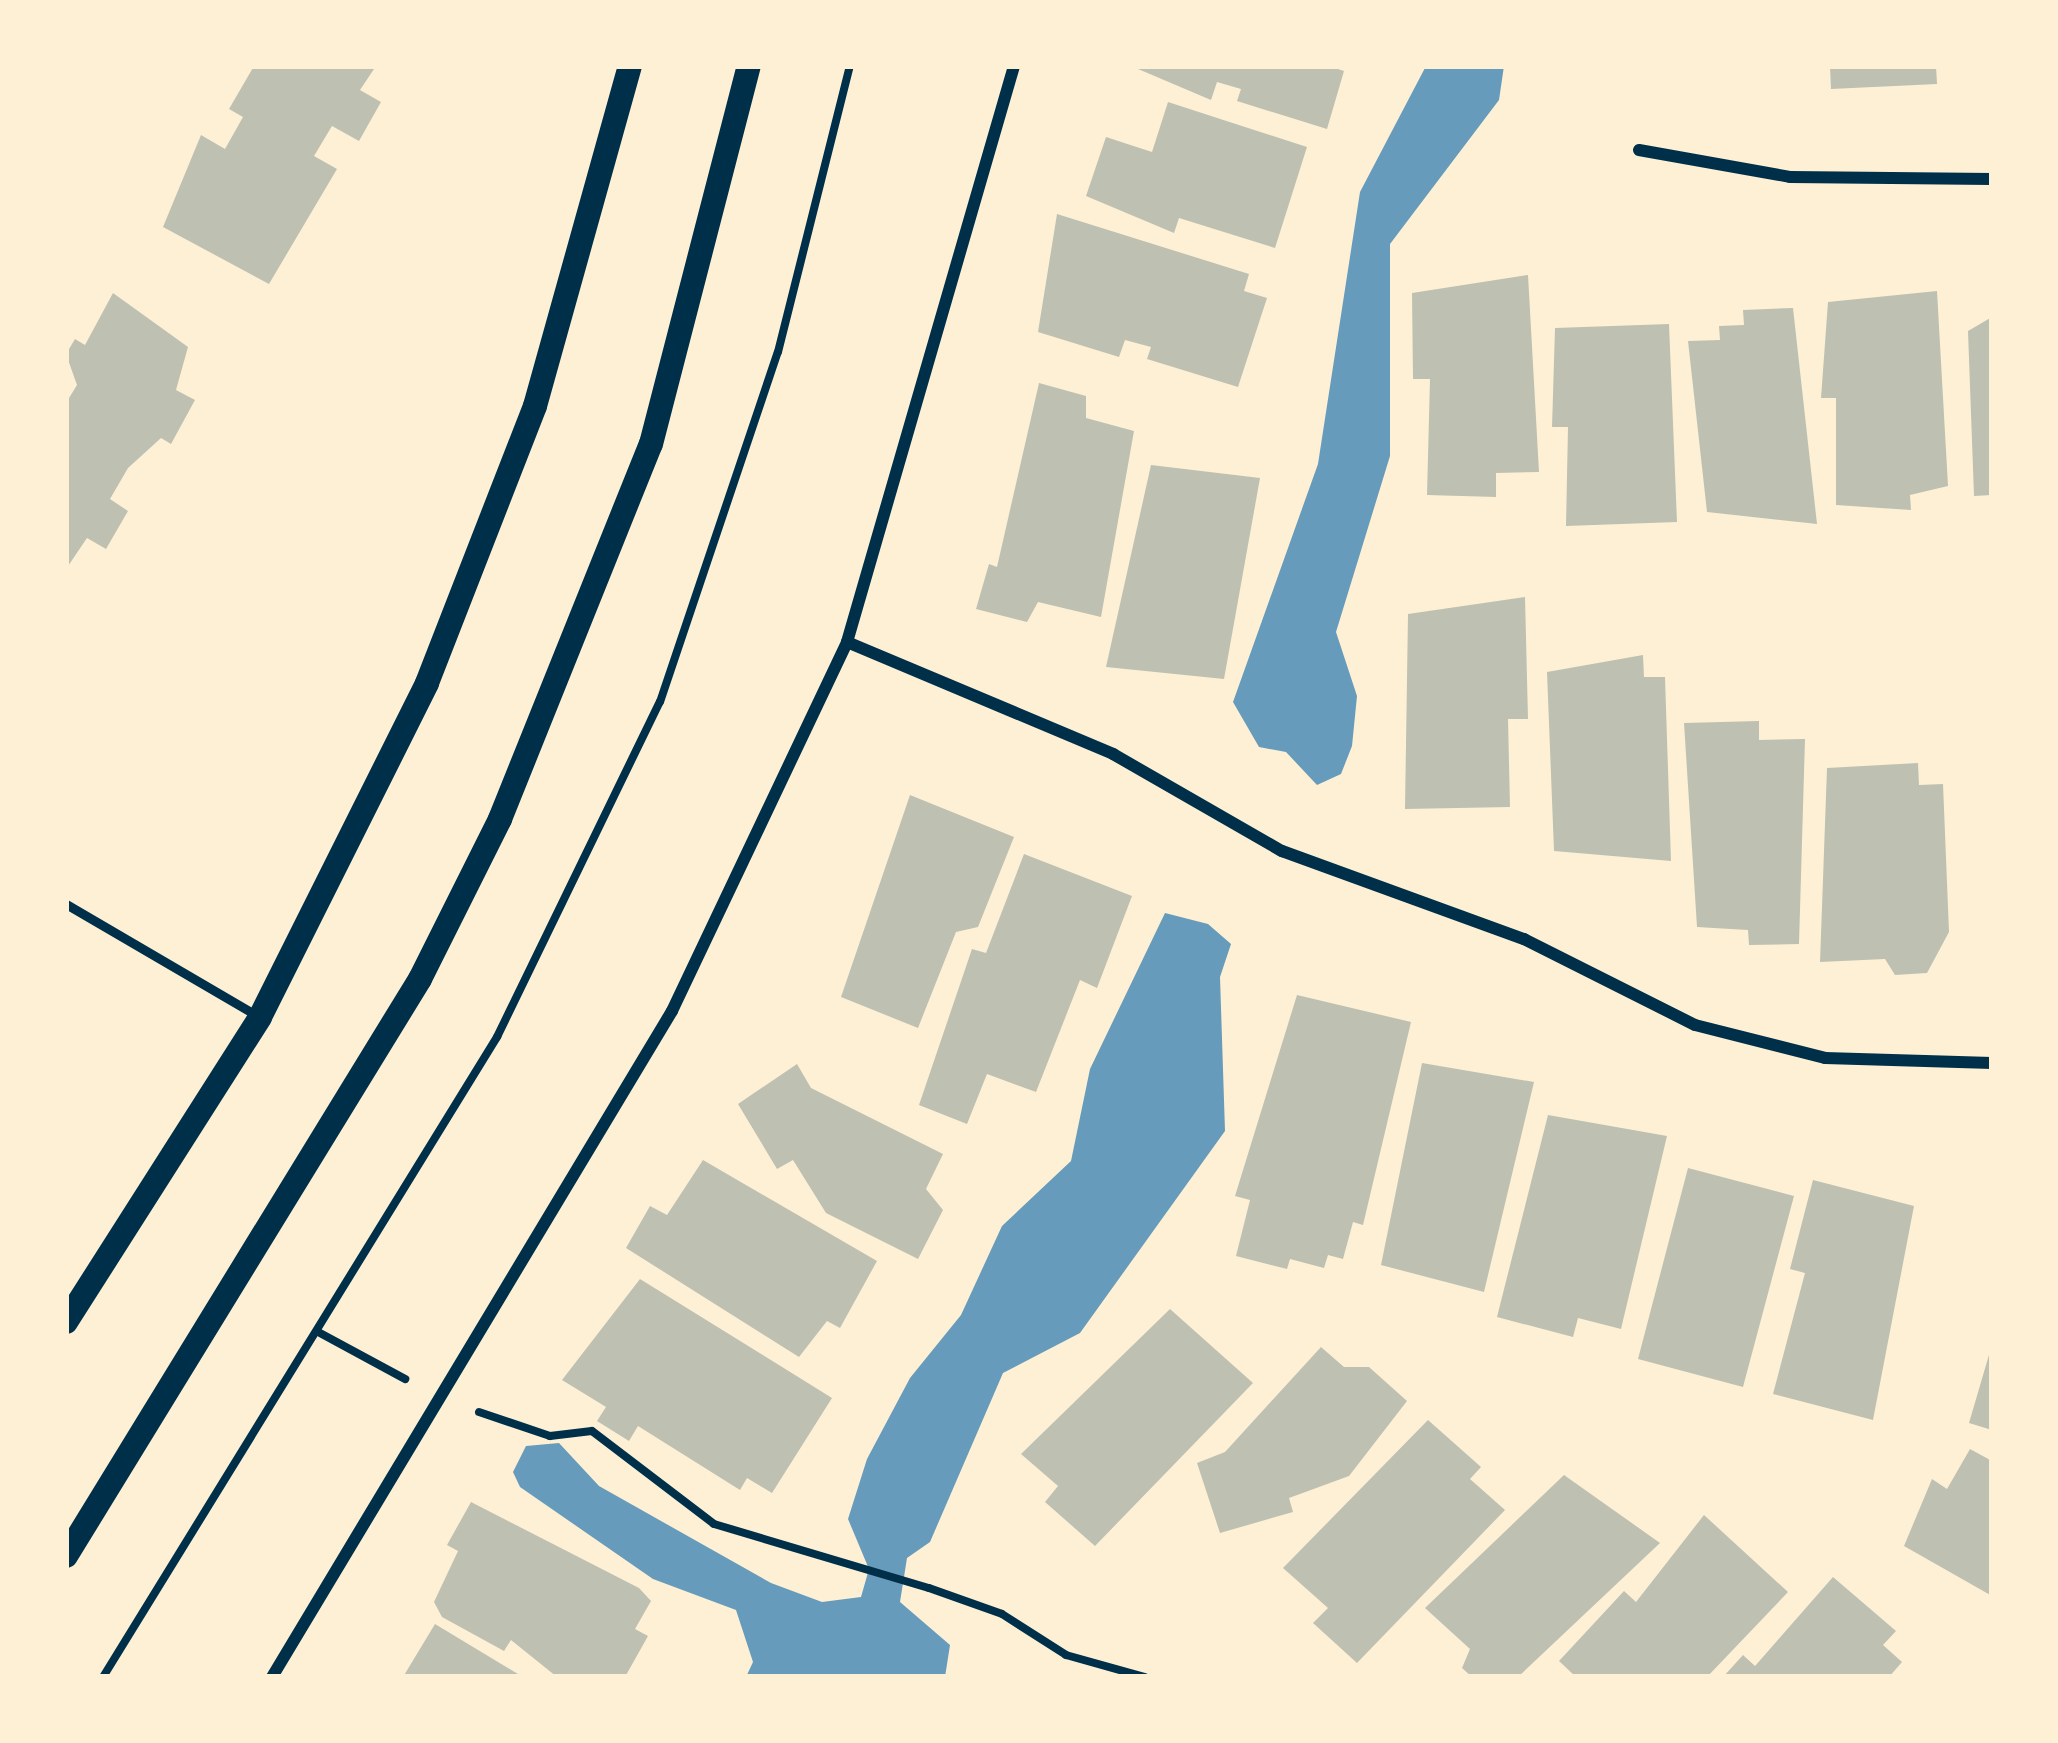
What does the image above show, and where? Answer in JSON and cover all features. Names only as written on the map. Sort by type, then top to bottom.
[{"type":"main road","points":[[66,1322],[260,1017],[485,544],[630,66]]},
{"type":"main road","points":[[66,1556],[420,979],[500,819],[652,444],[749,66]]},
{"type":"street","points":[[272,1677],[447,1401],[672,1011],[847,642],[1014,66]]},
{"type":"street","points":[[1639,150],[1790,177],[1992,179]]},
{"type":"street","points":[[847,642],[1114,754],[1282,851],[1524,939],[1695,1025],[1825,1058],[1992,1063]]},
{"type":"lane","points":[[66,904],[260,1017]]},
{"type":"path","points":[[103,1677],[320,1333],[496,1037],[660,702],[778,352],[850,66]]},
{"type":"path","points":[[320,1333],[447,1401],[550,1436],[592,1431],[714,1524],[929,1588],[1002,1614],[1066,1655],[1145,1677]]},
{"type":"water","points":[[1426,66],[1504,66],[1499,100],[1390,244],[1390,456],[1336,632],[1357,696],[1352,746],[1341,774],[1317,785],[1286,752],[1259,747],[1233,702],[1318,464],[1360,192]]},
{"type":"water","points":[[1165,913],[1208,924],[1231,944],[1220,977],[1225,1131],[1080,1333],[1003,1373],[930,1542],[907,1558],[900,1602],[950,1645],[945,1677],[746,1677],[753,1662],[736,1610],[653,1579],[520,1487],[513,1472],[526,1446],[559,1443],[599,1486],[771,1583],[822,1602],[861,1597],[869,1569],[848,1519],[867,1459],[910,1378],[961,1315],[1002,1226],[1071,1161],[1090,1069]]},
{"type":"building","points":[[254,66],[376,66],[360,90],[381,102],[359,141],[332,126],[314,156],[337,169],[269,284],[163,227],[201,135],[225,149],[243,117],[229,109]]},
{"type":"building","points":[[1131,66],[1329,66],[1344,71],[1327,129],[1237,101],[1241,89],[1217,82],[1211,100]]},
{"type":"building","points":[[1830,66],[1936,66],[1937,84],[1831,89]]},
{"type":"building","points":[[1168,102],[1307,147],[1275,248],[1179,218],[1174,233],[1086,196],[1106,137],[1152,152]]},
{"type":"building","points":[[1057,214],[1249,274],[1244,291],[1267,298],[1238,387],[1147,359],[1151,347],[1125,340],[1119,357],[1038,332]]},
{"type":"building","points":[[1528,275],[1539,472],[1496,473],[1496,497],[1427,495],[1430,379],[1413,379],[1412,293]]},
{"type":"building","points":[[1937,291],[1948,486],[1910,495],[1911,510],[1836,505],[1836,398],[1821,398],[1828,302]]},
{"type":"building","points":[[113,293],[188,347],[176,390],[195,400],[171,444],[161,438],[128,468],[110,499],[128,511],[106,549],[87,538],[66,569],[66,403],[77,385],[66,354],[75,339],[85,345]]},
{"type":"building","points":[[1793,308],[1817,524],[1707,512],[1688,341],[1720,340],[1719,326],[1744,325],[1743,310]]},
{"type":"building","points":[[1992,317],[1992,495],[1974,496],[1968,331]]},
{"type":"building","points":[[1669,324],[1677,522],[1566,526],[1568,427],[1552,427],[1555,328]]},
{"type":"building","points":[[1039,383],[1086,396],[1086,418],[1134,431],[1101,617],[1038,602],[1027,622],[976,609],[989,564],[997,567]]},
{"type":"building","points":[[1151,465],[1260,478],[1224,679],[1106,667]]},
{"type":"building","points":[[1525,597],[1528,719],[1508,719],[1510,807],[1405,809],[1408,614]]},
{"type":"building","points":[[1643,655],[1644,677],[1665,677],[1671,861],[1554,851],[1547,672]]},
{"type":"building","points":[[1759,721],[1759,740],[1805,739],[1799,944],[1749,945],[1748,930],[1697,927],[1684,723]]},
{"type":"building","points":[[1918,763],[1919,785],[1943,784],[1949,932],[1927,973],[1895,975],[1885,959],[1820,962],[1827,768]]},
{"type":"building","points":[[910,795],[1014,837],[978,927],[956,932],[918,1028],[841,997]]},
{"type":"building","points":[[1024,854],[1132,896],[1097,988],[1080,980],[1036,1092],[987,1074],[967,1124],[919,1105],[972,949],[986,953]]},
{"type":"building","points":[[1297,995],[1411,1022],[1363,1225],[1353,1222],[1343,1259],[1328,1255],[1324,1268],[1290,1259],[1287,1269],[1236,1256],[1250,1200],[1235,1196]]},
{"type":"building","points":[[1422,1063],[1534,1082],[1484,1292],[1381,1265]]},
{"type":"building","points":[[797,1064],[811,1088],[943,1154],[926,1189],[943,1210],[918,1259],[826,1213],[793,1160],[777,1169],[738,1104]]},
{"type":"building","points":[[1548,1115],[1667,1136],[1621,1329],[1578,1318],[1573,1337],[1497,1317]]},
{"type":"building","points":[[703,1160],[877,1261],[840,1328],[827,1321],[799,1357],[626,1248],[650,1206],[667,1215]]},
{"type":"building","points":[[1688,1168],[1794,1196],[1743,1387],[1638,1359]]},
{"type":"building","points":[[1813,1180],[1914,1206],[1873,1420],[1773,1394],[1805,1273],[1790,1269]]},
{"type":"building","points":[[640,1279],[832,1398],[772,1493],[747,1478],[740,1490],[638,1426],[629,1441],[597,1421],[606,1407],[562,1380]]},
{"type":"building","points":[[1170,1309],[1253,1383],[1095,1546],[1045,1502],[1058,1486],[1021,1454]]},
{"type":"building","points":[[1321,1347],[1344,1367],[1369,1367],[1407,1401],[1349,1476],[1289,1498],[1293,1512],[1220,1533],[1197,1463],[1225,1452]]},
{"type":"building","points":[[1992,1348],[1992,1430],[1969,1423]]},
{"type":"building","points":[[1428,1420],[1481,1467],[1470,1479],[1505,1510],[1357,1663],[1313,1623],[1328,1608],[1283,1568]]},
{"type":"building","points":[[1970,1449],[1992,1461],[1992,1596],[1904,1546],[1932,1479],[1947,1489]]},
{"type":"building","points":[[1564,1475],[1660,1543],[1518,1677],[1472,1677],[1462,1668],[1470,1649],[1425,1608]]},
{"type":"building","points":[[471,1502],[639,1588],[651,1601],[635,1629],[648,1636],[625,1677],[557,1677],[511,1640],[504,1651],[442,1617],[434,1602],[458,1551],[447,1545]]},
{"type":"building","points":[[1704,1515],[1788,1592],[1707,1677],[1576,1677],[1559,1661],[1624,1591],[1636,1602]]},
{"type":"building","points":[[1833,1577],[1896,1631],[1883,1645],[1902,1662],[1889,1677],[1723,1677],[1743,1655],[1755,1666]]},
{"type":"building","points":[[435,1624],[523,1677],[403,1677]]}]
